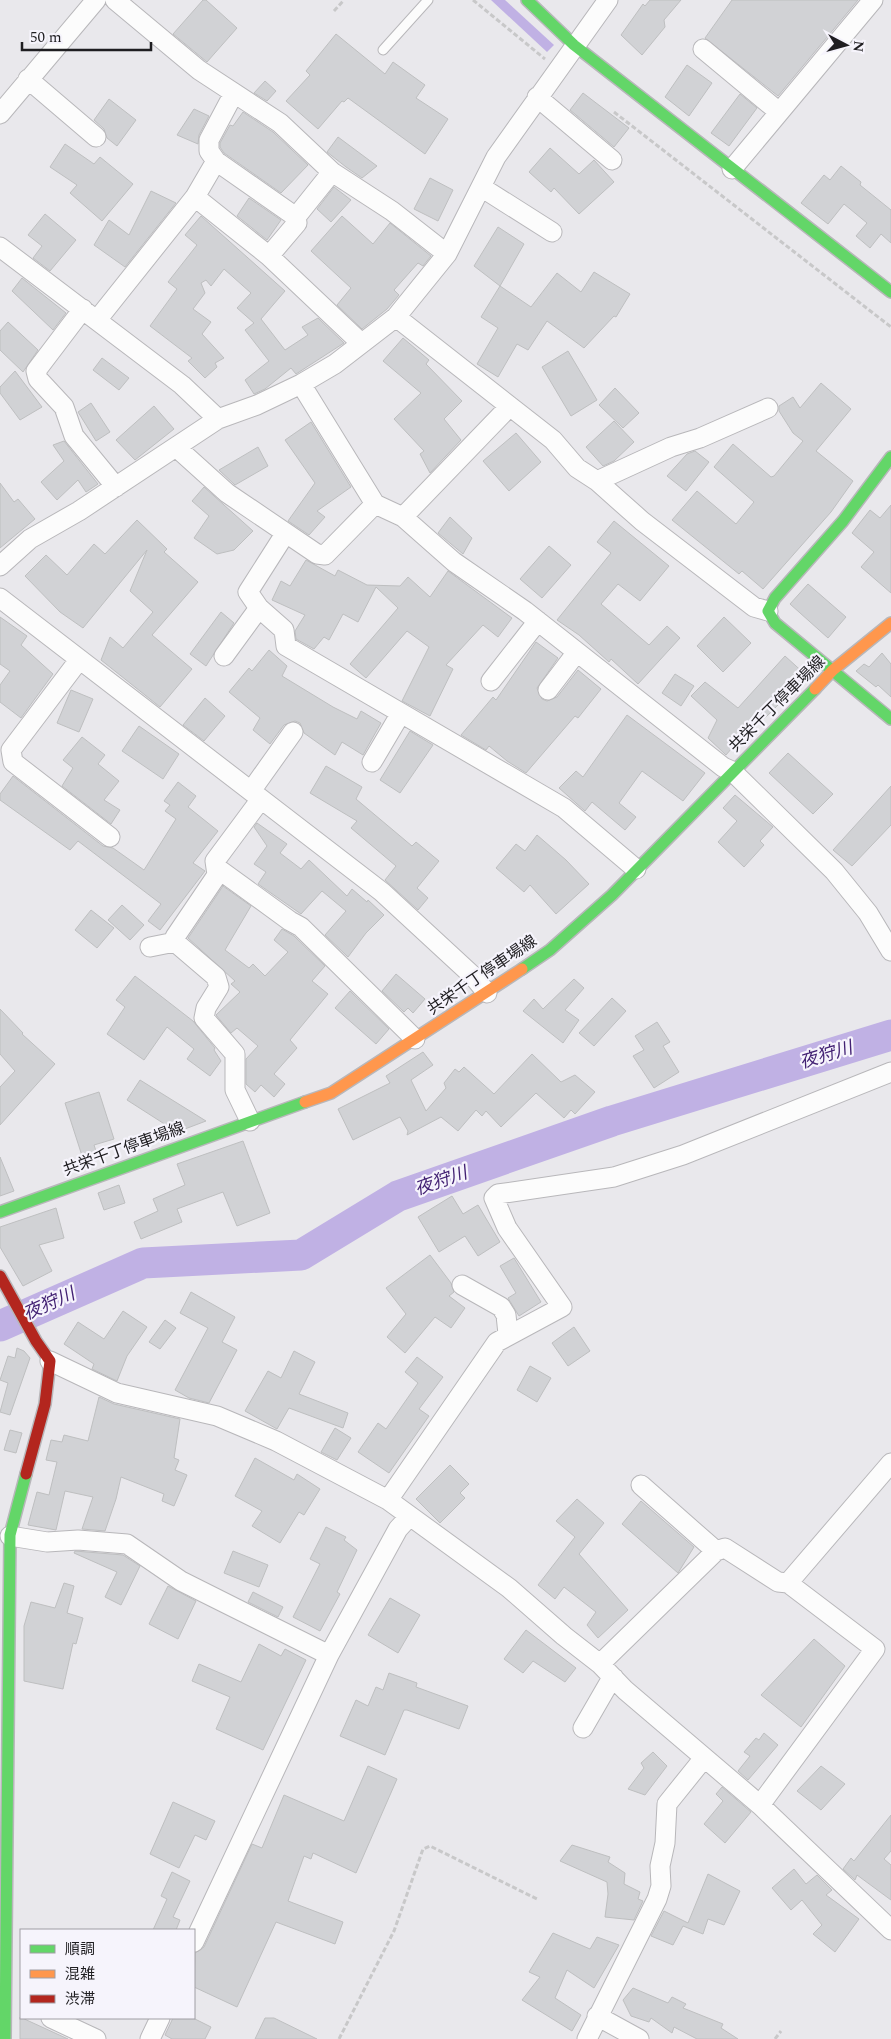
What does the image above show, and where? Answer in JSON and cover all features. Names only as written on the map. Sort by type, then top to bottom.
[{"type":"main road","points":[[527,0],[574,45],[891,292]]},
{"type":"main road","points":[[891,458],[843,521],[775,598],[768,611],[775,623],[891,719]]},
{"type":"main road","name":"共栄千丁停車場線","points":[[0,1212],[331,1093],[487,993],[550,950],[612,895],[833,670],[891,623]]},
{"type":"main road","points":[[0,1276],[36,1341],[50,1361],[45,1404],[10,1536],[9,1998],[5,2039]]},
{"type":"street","points":[[0,114],[96,0]]},
{"type":"street","points":[[115,0],[199,70],[280,123],[332,172],[392,211],[446,254]]},
{"type":"street","points":[[0,566],[30,539],[79,511],[218,419],[257,405],[301,384],[335,364],[396,316],[446,254],[496,157],[574,45],[608,0]]},
{"type":"street","points":[[732,169],[873,0]]},
{"type":"street","points":[[703,49],[779,112]]},
{"type":"street","points":[[28,79],[96,137]]},
{"type":"street","points":[[234,93],[209,140],[209,151],[216,161],[296,217],[297,223],[269,256]]},
{"type":"street","points":[[537,97],[612,160]]},
{"type":"street","points":[[116,486],[74,436],[64,406],[38,380],[36,371],[90,315],[195,197],[216,161]]},
{"type":"street","points":[[296,217],[332,172]]},
{"type":"street","points":[[481,187],[552,232]]},
{"type":"street","points":[[195,197],[269,256],[361,343]]},
{"type":"street","points":[[0,247],[182,385],[218,419]]},
{"type":"street","points":[[396,316],[553,440],[577,468],[597,481],[642,521],[754,607],[768,611]]},
{"type":"street","points":[[301,384],[375,504],[403,517],[454,562],[538,621],[723,767],[732,771],[834,871],[868,913],[891,951]]},
{"type":"street","points":[[403,517],[509,407]]},
{"type":"street","points":[[597,481],[671,446],[700,438],[768,408]]},
{"type":"street","points":[[176,447],[228,493],[285,534],[317,554],[325,555],[375,504]]},
{"type":"street","points":[[285,534],[250,586],[248,592],[259,608],[284,630],[286,646],[564,808],[636,869]]},
{"type":"street","points":[[0,598],[382,892],[473,976],[487,993]]},
{"type":"street","points":[[224,656],[259,608]]},
{"type":"street","points":[[491,681],[538,621]]},
{"type":"street","points":[[548,690],[577,652]]},
{"type":"street","points":[[79,660],[11,750],[11,757],[13,762],[110,837]]},
{"type":"street","points":[[372,762],[401,713]]},
{"type":"street","points":[[250,1121],[235,1090],[235,1054],[204,1018],[206,1008],[219,987],[216,977],[176,942],[175,938],[217,875],[215,861],[293,732]]},
{"type":"street","points":[[217,868],[301,927],[415,1039]]},
{"type":"street","points":[[150,946],[176,942]]},
{"type":"street","points":[[388,1500],[497,1342],[508,1334],[562,1306],[507,1228],[494,1198],[498,1194],[614,1177],[683,1155],[891,1072]]},
{"type":"street","points":[[462,1285],[501,1307],[506,1314],[508,1334]]},
{"type":"street","points":[[50,1361],[118,1393],[176,1405],[216,1416],[276,1441],[388,1500],[509,1588],[564,1636],[600,1664],[704,1758],[760,1805],[891,1930]]},
{"type":"street","points":[[788,1583],[891,1463]]},
{"type":"street","points":[[641,1485],[716,1551]]},
{"type":"street","points":[[195,1940],[329,1655],[398,1529],[409,1517]]},
{"type":"street","points":[[10,1536],[47,1542],[78,1540],[126,1544],[181,1581],[329,1655]]},
{"type":"street","points":[[600,1664],[716,1551],[724,1548],[778,1582],[788,1583],[875,1649],[760,1805]]},
{"type":"street","points":[[583,1728],[609,1683],[614,1678]]},
{"type":"street","points":[[587,2039],[657,1898],[661,1886],[660,1866],[665,1843],[667,1804],[704,1758]]},
{"type":"street","points":[[597,2016],[639,2039]]},
{"type":"street","points":[[53,2019],[96,2039]]},
{"type":"street","points":[[150,2039],[160,2019]]},
{"type":"lane","points":[[383,50],[428,0]]},
{"type":"path","points":[[334,12],[344,0]]},
{"type":"path","points":[[473,0],[557,69]]},
{"type":"path","points":[[614,112],[891,327]]},
{"type":"path","points":[[339,2039],[394,1931],[423,1849],[430,1846],[537,1899]]},
{"type":"path","points":[[776,2039],[781,2031]]},
{"type":"shaded area","points":[[491,0],[505,0],[554,45],[547,52]]},
{"type":"building","points":[[203,0],[206,0],[237,28],[207,62],[173,34]]},
{"type":"building","points":[[650,0],[681,0],[664,20],[665,27],[642,55],[621,35],[643,4],[645,6]]},
{"type":"building","points":[[732,0],[858,0],[778,96],[705,38]]},
{"type":"building","points":[[336,34],[385,74],[393,62],[425,85],[416,98],[448,119],[425,154],[348,98],[344,102],[342,101],[318,129],[286,101],[310,75],[306,71]]},
{"type":"building","points":[[687,65],[712,83],[689,116],[665,97]]},
{"type":"building","points":[[265,81],[276,91],[267,101],[254,93]]},
{"type":"building","points":[[583,93],[629,128],[614,147],[570,110]]},
{"type":"building","points":[[740,94],[757,108],[729,146],[711,133]]},
{"type":"building","points":[[109,99],[136,120],[117,146],[107,138],[104,129],[94,120]]},
{"type":"building","points":[[194,109],[209,116],[199,135],[198,144],[177,135]]},
{"type":"building","points":[[243,112],[273,132],[308,165],[281,193],[224,153],[220,147],[220,143],[230,125],[233,126]]},
{"type":"building","points":[[338,137],[377,166],[362,178],[346,167],[327,152]]},
{"type":"building","points":[[65,144],[94,164],[100,157],[133,184],[102,221],[70,193],[77,185],[50,167]]},
{"type":"building","points":[[550,148],[579,174],[594,160],[614,182],[579,214],[554,188],[551,192],[529,172]]},
{"type":"building","points":[[841,166],[861,182],[860,185],[891,210],[891,243],[881,234],[870,248],[856,236],[867,223],[844,204],[828,224],[801,203],[824,175],[830,180]]},
{"type":"building","points":[[430,178],[453,190],[438,221],[414,209]]},
{"type":"building","points":[[334,187],[351,200],[331,222],[317,209]]},
{"type":"building","points":[[151,191],[176,203],[125,267],[94,245],[109,220],[129,235]]},
{"type":"building","points":[[249,198],[281,220],[267,240],[237,216]]},
{"type":"building","points":[[45,214],[76,240],[50,271],[33,258],[42,246],[28,235]]},
{"type":"building","points":[[201,216],[285,291],[261,319],[285,350],[308,335],[302,327],[318,318],[344,343],[296,374],[291,368],[265,389],[254,394],[245,380],[269,361],[245,330],[254,323],[237,308],[251,293],[224,269],[211,286],[206,280],[201,283],[205,293],[193,309],[211,322],[202,334],[224,358],[215,363],[217,367],[205,378],[188,361],[192,358],[150,326],[177,289],[168,282],[197,245],[185,235]]},
{"type":"building","points":[[342,216],[373,244],[390,223],[431,256],[423,266],[418,263],[394,290],[399,295],[387,309],[362,329],[337,305],[351,288],[311,251]]},
{"type":"building","points":[[498,227],[524,244],[500,286],[474,266]]},
{"type":"building","points":[[594,272],[630,294],[616,317],[614,316],[584,348],[547,321],[528,350],[517,344],[498,377],[477,364],[498,328],[481,317],[500,286],[531,307],[557,273],[581,292]]},
{"type":"building","points":[[22,278],[66,313],[53,330],[12,291]]},
{"type":"building","points":[[8,322],[38,350],[23,372],[0,350],[0,331]]},
{"type":"building","points":[[403,338],[429,360],[426,364],[462,401],[444,419],[461,440],[430,473],[420,454],[424,451],[394,419],[421,393],[383,361]]},
{"type":"building","points":[[568,351],[597,400],[571,416],[542,367]]},
{"type":"building","points":[[102,358],[129,378],[119,390],[93,370]]},
{"type":"building","points":[[15,371],[42,407],[20,420],[0,393],[0,387]]},
{"type":"building","points":[[821,383],[851,409],[816,451],[853,481],[831,512],[763,589],[742,571],[739,574],[672,520],[697,491],[736,524],[754,502],[714,467],[733,444],[771,477],[774,476],[803,441],[793,433],[779,411],[779,406],[793,397],[800,408]]},
{"type":"building","points":[[615,388],[639,413],[623,428],[599,405]]},
{"type":"building","points":[[91,403],[110,432],[96,441],[78,412]]},
{"type":"building","points":[[154,406],[174,429],[135,460],[116,440]]},
{"type":"building","points":[[614,421],[634,442],[614,461],[603,466],[586,447]]},
{"type":"building","points":[[311,422],[351,487],[317,511],[325,517],[309,535],[288,521],[315,483],[285,440]]},
{"type":"building","points":[[516,433],[541,462],[509,491],[483,461]]},
{"type":"building","points":[[64,441],[98,484],[86,492],[78,480],[57,500],[41,482],[64,461],[53,445]]},
{"type":"building","points":[[258,447],[268,466],[235,485],[219,470]]},
{"type":"building","points":[[695,451],[709,462],[686,491],[667,476],[687,454]]},
{"type":"building","points":[[0,483],[14,502],[18,499],[35,519],[0,548]]},
{"type":"building","points":[[204,487],[253,531],[234,550],[217,554],[194,538],[209,516],[192,501]]},
{"type":"building","points":[[891,505],[891,593],[861,567],[874,552],[852,533],[870,510],[880,518]]},
{"type":"building","points":[[450,517],[472,538],[463,554],[438,533]]},
{"type":"building","points":[[137,520],[167,549],[164,552],[198,582],[152,635],[192,669],[160,707],[101,660],[110,637],[123,648],[153,612],[130,591],[147,550],[83,628],[60,612],[25,576],[46,555],[67,575],[94,544],[105,554]]},
{"type":"building","points":[[614,521],[669,566],[640,601],[618,584],[601,604],[649,645],[667,626],[680,638],[638,684],[611,659],[609,662],[579,635],[557,620],[611,553],[597,542]]},
{"type":"building","points":[[549,546],[571,565],[542,598],[520,579]]},
{"type":"building","points":[[306,560],[335,576],[338,570],[367,585],[400,586],[408,577],[430,597],[448,571],[512,618],[498,637],[483,625],[446,665],[453,669],[430,716],[402,701],[429,647],[407,631],[366,678],[350,664],[398,608],[376,587],[358,622],[343,614],[329,640],[324,637],[314,649],[296,639],[295,631],[305,615],[272,600],[281,581],[290,586]]},
{"type":"building","points":[[808,584],[846,617],[828,638],[790,604]]},
{"type":"building","points":[[221,612],[234,623],[206,666],[190,654]]},
{"type":"building","points":[[0,617],[27,636],[21,645],[53,674],[21,718],[0,702],[0,685],[10,671],[0,664]]},
{"type":"building","points":[[724,617],[751,643],[723,672],[697,646]]},
{"type":"building","points":[[536,642],[558,658],[537,688],[542,699],[547,701],[557,697],[578,670],[601,689],[578,718],[575,716],[526,773],[507,761],[489,746],[486,750],[461,735],[493,697],[496,700]]},
{"type":"building","points":[[269,650],[287,666],[282,676],[333,707],[357,719],[361,711],[381,723],[363,755],[342,742],[335,755],[304,733],[300,723],[295,721],[284,725],[270,744],[253,730],[260,718],[229,692],[249,668],[252,671]]},
{"type":"building","points":[[882,653],[891,664],[891,697],[878,685],[876,687],[856,671],[864,664],[869,667]]},
{"type":"building","points":[[785,656],[807,676],[764,719],[760,715],[726,755],[708,738],[717,720],[691,696],[705,682],[738,708]]},
{"type":"building","points":[[675,674],[694,686],[681,706],[662,693]]},
{"type":"building","points":[[71,690],[93,699],[79,732],[57,723]]},
{"type":"building","points":[[205,698],[225,716],[204,741],[183,725]]},
{"type":"building","points":[[627,715],[705,773],[683,801],[642,771],[619,803],[636,817],[625,830],[592,802],[585,811],[559,788],[576,771],[583,777]]},
{"type":"building","points":[[139,726],[179,754],[163,779],[122,751]]},
{"type":"building","points":[[410,731],[433,745],[400,793],[380,780]]},
{"type":"building","points":[[82,737],[105,755],[98,764],[119,781],[104,800],[120,810],[111,824],[62,786],[73,768],[63,760]]},
{"type":"building","points":[[788,753],[833,794],[813,814],[769,773]]},
{"type":"building","points":[[326,766],[362,787],[356,799],[412,846],[416,842],[439,861],[417,888],[428,898],[418,910],[385,880],[396,866],[351,828],[357,821],[310,793]]},
{"type":"building","points":[[13,776],[103,846],[113,848],[144,870],[176,819],[165,811],[170,805],[164,801],[178,782],[196,796],[188,807],[218,831],[193,863],[205,871],[160,930],[148,921],[161,904],[78,841],[70,850],[0,800],[0,794]]},
{"type":"building","points":[[891,786],[891,825],[852,866],[833,850]]},
{"type":"building","points":[[735,795],[773,827],[760,841],[764,845],[744,867],[718,842],[737,821],[723,808]]},
{"type":"building","points":[[257,823],[287,844],[280,853],[301,869],[309,860],[347,896],[352,889],[367,902],[368,900],[384,915],[366,933],[348,957],[325,935],[346,911],[322,891],[301,914],[258,884],[266,872],[254,864],[267,846],[254,827]]},
{"type":"building","points":[[537,835],[566,860],[589,884],[556,914],[530,885],[524,892],[496,868],[516,844],[525,851]]},
{"type":"building","points":[[223,886],[251,906],[225,950],[249,968],[253,964],[265,976],[288,952],[274,940],[282,929],[294,936],[325,966],[312,981],[328,994],[290,1040],[297,1048],[274,1074],[285,1084],[274,1097],[261,1085],[255,1092],[246,1084],[246,1059],[258,1046],[237,1028],[231,1033],[216,1015],[240,992],[231,984],[235,981],[188,938]]},
{"type":"building","points":[[122,905],[144,925],[130,940],[108,920]]},
{"type":"building","points":[[91,910],[114,928],[97,948],[75,930]]},
{"type":"building","points":[[396,974],[425,999],[413,1013],[408,1008],[404,1012],[382,991]]},
{"type":"building","points":[[135,976],[193,1021],[215,1048],[214,1050],[221,1061],[210,1076],[187,1059],[194,1049],[167,1027],[144,1060],[107,1034],[125,1007],[116,1000]]},
{"type":"building","points":[[574,979],[584,988],[565,1010],[579,1020],[563,1043],[523,1011],[534,999],[543,1009]]},
{"type":"building","points":[[350,991],[389,1029],[376,1044],[335,1008]]},
{"type":"building","points":[[612,998],[626,1011],[594,1046],[579,1033]]},
{"type":"building","points":[[0,1009],[22,1034],[55,1064],[0,1125],[0,1087],[15,1071],[0,1054]]},
{"type":"building","points":[[657,1022],[670,1042],[663,1046],[679,1072],[654,1088],[633,1056],[644,1050],[635,1036]]},
{"type":"building","points":[[423,1052],[433,1065],[411,1080],[426,1111],[446,1088],[444,1083],[455,1069],[459,1072],[464,1067],[494,1094],[532,1054],[561,1082],[575,1075],[595,1092],[575,1114],[571,1110],[564,1118],[536,1093],[501,1127],[486,1111],[482,1116],[476,1110],[458,1131],[441,1117],[407,1135],[408,1131],[400,1117],[353,1140],[338,1109],[390,1083],[386,1076]]},
{"type":"building","points":[[140,1080],[206,1121],[177,1132],[127,1100]]},
{"type":"building","points":[[99,1092],[114,1139],[94,1145],[98,1157],[84,1162],[65,1103]]},
{"type":"building","points":[[243,1141],[270,1213],[237,1226],[223,1192],[177,1209],[182,1222],[141,1239],[134,1222],[158,1211],[153,1199],[185,1185],[177,1164]]},
{"type":"building","points":[[0,1157],[14,1191],[0,1196]]},
{"type":"building","points":[[119,1185],[125,1203],[104,1210],[98,1193]]},
{"type":"building","points":[[452,1196],[463,1214],[478,1205],[500,1242],[478,1256],[465,1236],[439,1252],[418,1217]]},
{"type":"building","points":[[56,1208],[64,1238],[39,1245],[52,1271],[23,1286],[0,1247],[0,1227]]},
{"type":"building","points":[[430,1255],[451,1283],[454,1292],[449,1296],[465,1308],[451,1328],[435,1317],[405,1353],[387,1337],[406,1314],[386,1288]]},
{"type":"building","points":[[514,1258],[541,1302],[519,1316],[508,1298],[516,1293],[500,1266]]},
{"type":"building","points":[[191,1292],[235,1317],[222,1342],[237,1350],[209,1403],[189,1398],[175,1390],[208,1328],[180,1313]]},
{"type":"building","points":[[123,1311],[147,1327],[127,1356],[117,1381],[92,1369],[94,1364],[64,1344],[78,1322],[104,1339]]},
{"type":"building","points":[[165,1320],[176,1328],[160,1349],[149,1342]]},
{"type":"building","points":[[574,1327],[590,1351],[568,1366],[552,1343]]},
{"type":"building","points":[[17,1348],[24,1351],[30,1358],[10,1415],[0,1412],[8,1383],[0,1380],[8,1356],[15,1358]]},
{"type":"building","points":[[294,1351],[315,1362],[299,1394],[348,1413],[343,1428],[289,1408],[277,1429],[245,1411],[268,1371],[281,1378]]},
{"type":"building","points":[[417,1357],[443,1377],[419,1409],[429,1416],[389,1473],[358,1452],[378,1423],[386,1429],[418,1383],[405,1372]]},
{"type":"building","points":[[530,1366],[551,1378],[537,1402],[517,1390]]},
{"type":"building","points":[[99,1397],[114,1404],[180,1419],[174,1458],[179,1460],[175,1470],[187,1475],[174,1506],[162,1501],[164,1494],[121,1477],[105,1531],[82,1529],[93,1497],[65,1491],[56,1530],[28,1525],[37,1492],[49,1495],[57,1462],[46,1460],[51,1440],[62,1442],[64,1435],[88,1441]]},
{"type":"building","points":[[335,1428],[351,1438],[337,1460],[321,1452]]},
{"type":"building","points":[[10,1430],[22,1433],[16,1453],[4,1450]]},
{"type":"building","points":[[255,1458],[294,1480],[297,1474],[320,1489],[304,1515],[299,1512],[280,1543],[252,1526],[262,1511],[235,1496]]},
{"type":"building","points":[[450,1465],[469,1484],[460,1493],[465,1498],[440,1523],[416,1499]]},
{"type":"building","points":[[577,1499],[604,1523],[579,1554],[628,1610],[598,1638],[587,1625],[596,1612],[564,1587],[555,1599],[538,1585],[575,1537],[556,1521]]},
{"type":"building","points":[[641,1501],[694,1547],[678,1573],[622,1524]]},
{"type":"building","points":[[326,1527],[346,1537],[344,1540],[357,1550],[337,1592],[340,1594],[320,1631],[293,1617],[320,1564],[310,1559]]},
{"type":"building","points":[[75,1551],[123,1555],[140,1566],[121,1605],[105,1597],[117,1572],[74,1553]]},
{"type":"building","points":[[233,1551],[268,1565],[259,1587],[224,1573]]},
{"type":"building","points":[[64,1583],[74,1586],[67,1613],[83,1618],[76,1644],[73,1643],[63,1689],[24,1681],[24,1626],[31,1602],[55,1608]]},
{"type":"building","points":[[168,1586],[196,1601],[178,1639],[149,1624]]},
{"type":"building","points":[[253,1592],[283,1607],[278,1617],[248,1602]]},
{"type":"building","points":[[390,1598],[420,1615],[398,1653],[368,1635]]},
{"type":"building","points":[[526,1630],[576,1668],[565,1682],[533,1661],[523,1673],[504,1659]]},
{"type":"building","points":[[814,1639],[845,1666],[801,1727],[761,1695]]},
{"type":"building","points":[[259,1644],[281,1656],[285,1649],[306,1660],[263,1750],[216,1729],[230,1697],[192,1681],[199,1664],[241,1682]]},
{"type":"building","points":[[389,1673],[417,1683],[416,1687],[468,1706],[459,1729],[404,1710],[385,1755],[340,1736],[356,1700],[368,1706],[376,1687],[383,1690]]},
{"type":"building","points":[[764,1733],[778,1745],[748,1780],[738,1771],[750,1756],[744,1752],[756,1738],[759,1740]]},
{"type":"building","points":[[653,1752],[667,1766],[645,1795],[628,1789],[644,1768],[641,1763]]},
{"type":"building","points":[[368,1766],[397,1779],[356,1873],[313,1853],[311,1859],[304,1856],[288,1901],[343,1922],[335,1944],[276,1922],[237,2007],[195,1987],[195,1953],[204,1947],[252,1844],[262,1848],[284,1795],[344,1821]]},
{"type":"building","points":[[821,1766],[845,1784],[821,1810],[797,1791]]},
{"type":"building","points":[[722,1787],[751,1812],[725,1843],[704,1824],[723,1801],[716,1794]]},
{"type":"building","points":[[173,1802],[215,1821],[206,1840],[195,1835],[179,1868],[150,1854]]},
{"type":"building","points":[[891,1815],[891,1851],[884,1859],[891,1865],[891,1900],[857,1875],[855,1880],[843,1869],[851,1858],[854,1861]]},
{"type":"building","points":[[572,1845],[610,1857],[608,1862],[625,1873],[624,1884],[640,1892],[638,1899],[643,1901],[634,1920],[605,1917],[608,1894],[607,1882],[560,1861]]},
{"type":"building","points":[[794,1869],[806,1884],[817,1875],[832,1890],[826,1895],[859,1919],[835,1952],[813,1934],[822,1925],[802,1900],[791,1910],[772,1888]]},
{"type":"building","points":[[172,1872],[190,1881],[173,1917],[180,1920],[176,1929],[153,1929],[167,1899],[161,1896]]},
{"type":"building","points":[[708,1874],[740,1891],[724,1925],[708,1919],[703,1934],[683,1926],[673,1945],[651,1936],[664,1911],[688,1923]]},
{"type":"building","points":[[553,1933],[590,1949],[597,1937],[619,1945],[594,1988],[567,1970],[555,1998],[581,2015],[572,2031],[522,2000],[540,1977],[529,1972]]},
{"type":"building","points":[[633,1988],[668,2003],[672,1997],[686,2004],[683,2008],[723,2024],[721,2028],[738,2039],[697,2039],[674,2027],[672,2033],[651,2018],[649,2022],[631,2016],[623,2000]]},
{"type":"building","points":[[265,2018],[274,2018],[317,2039],[255,2039]]},
{"type":"building","points":[[20,2019],[24,2019],[68,2039],[20,2039]]},
{"type":"building","points":[[173,2019],[195,2019],[211,2027],[205,2039],[172,2039],[165,2035]]},
{"type":"waterway","name":"夜狩川","points":[[0,1326],[143,1263],[301,1255],[398,1196],[612,1121],[891,1035]]},
{"type":"traffic: fast","points":[[527,0],[574,45],[891,292]]},
{"type":"traffic: fast","points":[[891,457],[843,521],[775,598],[768,611],[775,623],[891,719]]},
{"type":"traffic: fast","points":[[522,969],[550,950],[612,895],[815,689]]},
{"type":"traffic: fast","points":[[0,1212],[305,1102]]},
{"type":"traffic: fast","points":[[5,2039],[10,1535],[26,1474]]},
{"type":"traffic: slow","points":[[815,689],[833,670],[891,623]]},
{"type":"traffic: slow","points":[[305,1102],[331,1093],[522,969]]},
{"type":"traffic: jam","points":[[0,1276],[36,1341],[50,1361],[45,1404],[26,1474]]}]
